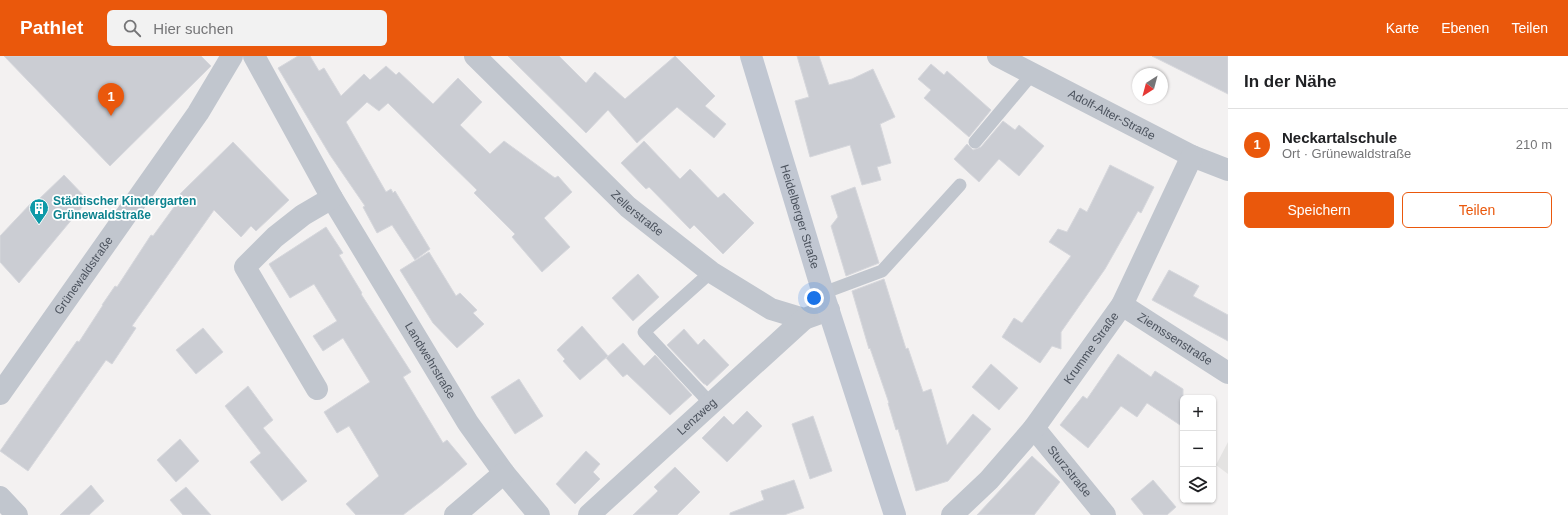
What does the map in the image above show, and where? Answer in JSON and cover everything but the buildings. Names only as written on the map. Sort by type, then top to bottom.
[{"type":"main road","name":"Heidelberger Straße","points":[[751,56],[826,302],[895,515]]},
{"type":"street","name":"Grünewaldstraße","points":[[0,394],[193,119],[232,56]]},
{"type":"street","name":"Landwehrstraße","points":[[254,56],[332,198],[468,423],[504,474],[539,515]]},
{"type":"street","name":"Zellerstraße","points":[[475,56],[628,207],[711,272],[771,309],[804,319]]},
{"type":"street","name":"Adolf-Alter-Straße","points":[[998,56],[1192,156],[1228,170]]},
{"type":"street","name":"Krumme Straße","points":[[952,515],[989,480],[1034,428],[1122,305],[1192,156]]},
{"type":"street","points":[[316,389],[245,268],[275,237],[303,215],[332,198]]},
{"type":"street","points":[[804,319],[826,302]]},
{"type":"street","name":"Ziemssenstraße","points":[[1122,305],[1228,373]]},
{"type":"street","name":"Lenzweg","points":[[589,515],[804,319]]},
{"type":"street","name":"Sturzstraße","points":[[1034,428],[1105,515]]},
{"type":"street","points":[[455,515],[504,474]]},
{"type":"street","points":[[0,497],[17,515]]},
{"type":"lane","points":[[975,142],[1032,74]]},
{"type":"lane","points":[[826,302],[882,271],[960,185]]},
{"type":"lane","points":[[711,272],[644,332],[711,404]]},
{"type":"shaded area","points":[[1228,442],[1228,474],[1216,465]]},
{"type":"place","name":"Neckartalschule","points":[[111,116]]},
{"type":"place","name":"Städtischer Kindergarten Grünewaldstraße","points":[[39,225]]}]
